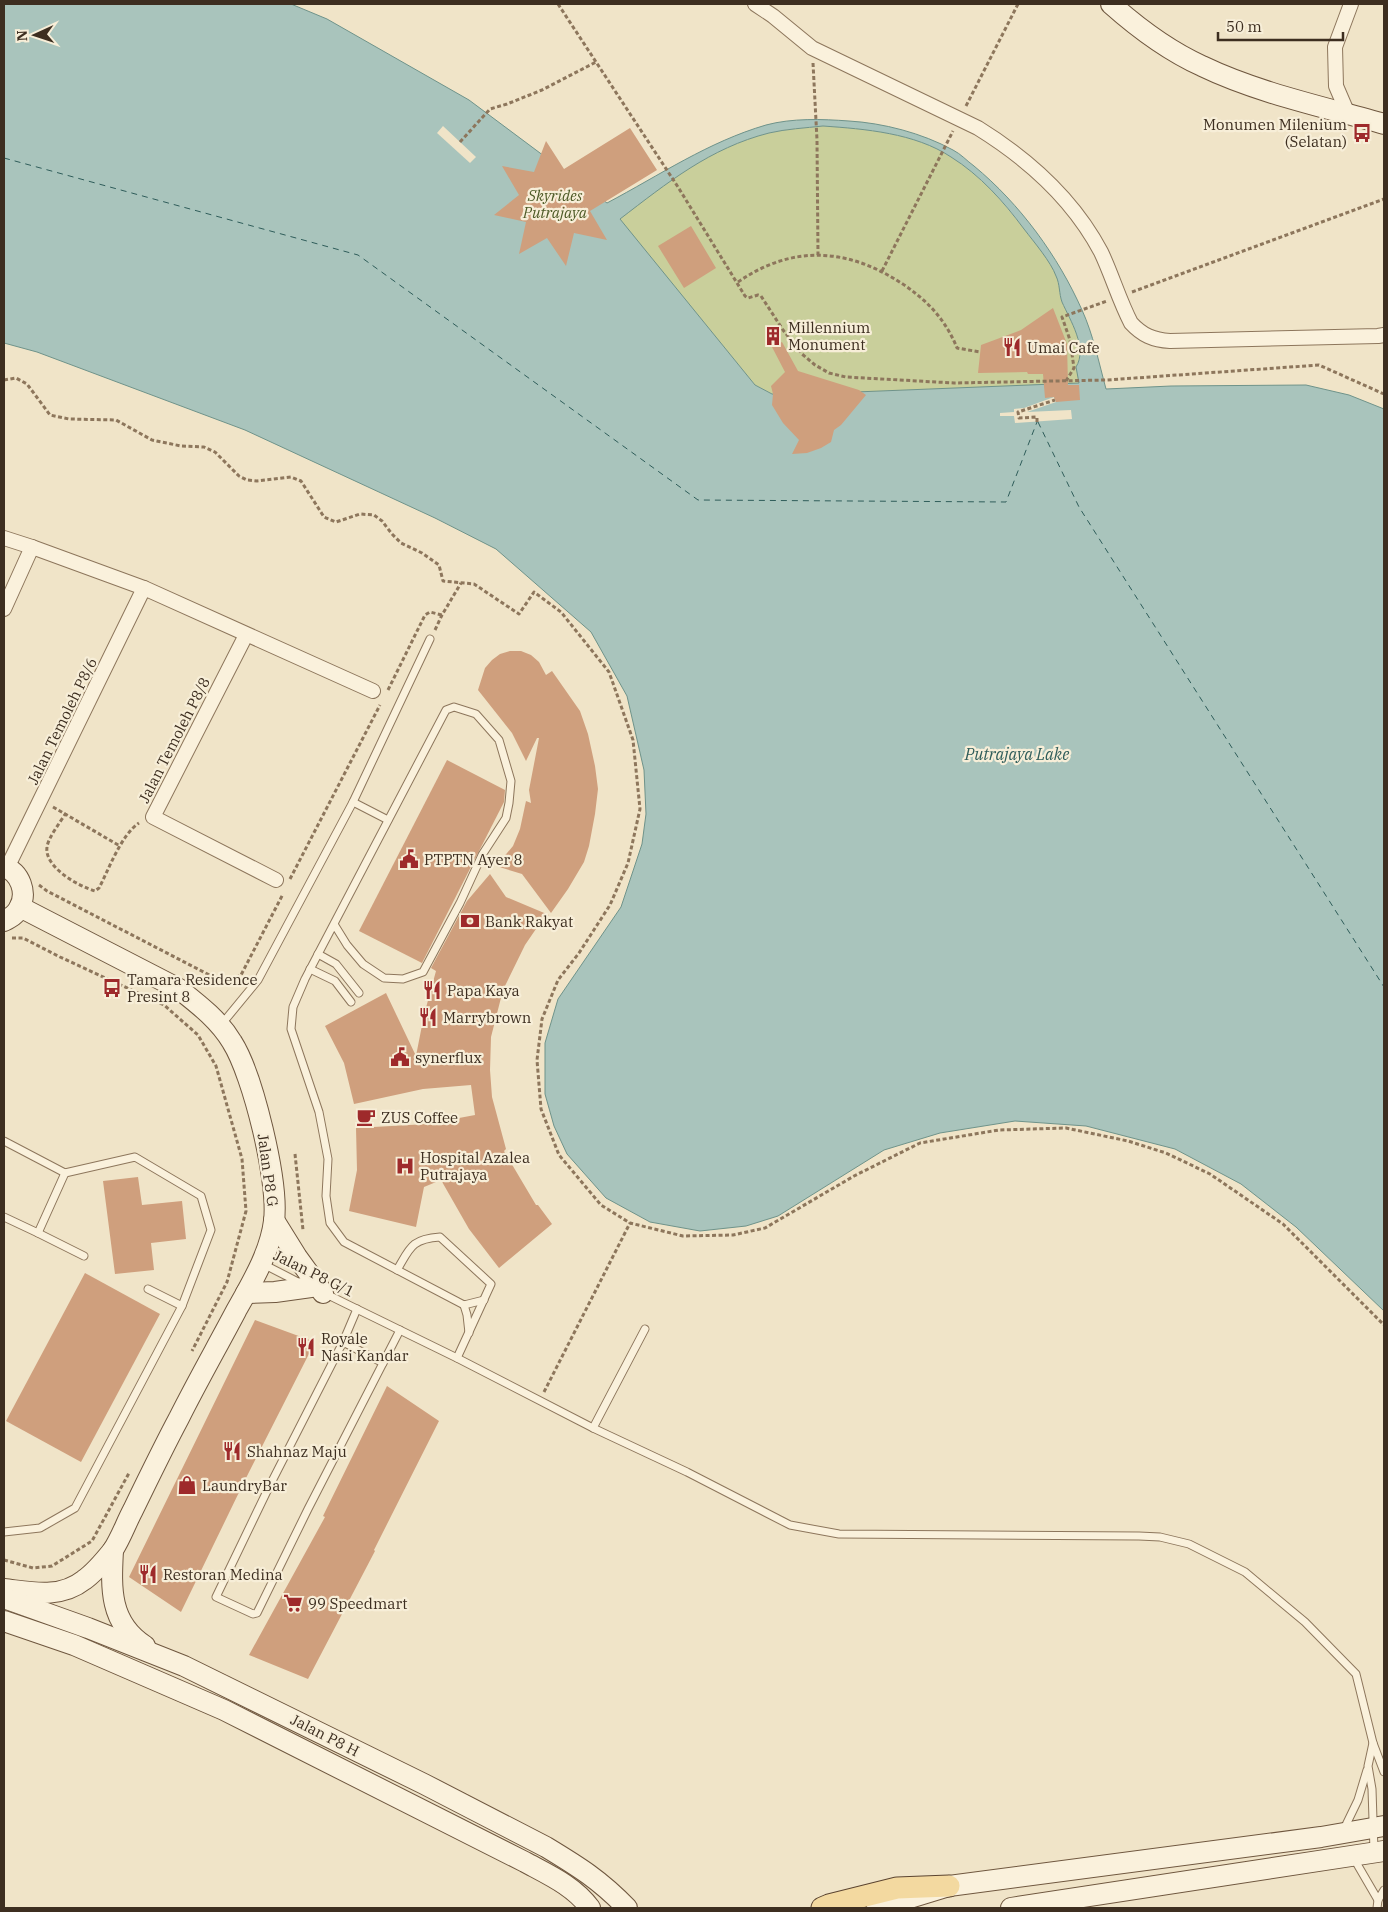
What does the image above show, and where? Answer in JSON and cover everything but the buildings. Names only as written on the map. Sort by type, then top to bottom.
[{"type":"main road","points":[[822,1908],[897,1888],[950,1886]]},
{"type":"street","points":[[755,4],[812,48],[959,118],[1019,155],[1058,192],[1087,230],[1100,252],[1131,323],[1148,337],[1170,341],[1384,335]]},
{"type":"street","points":[[1112,4],[1131,22],[1171,49],[1201,66],[1272,92],[1384,124]]},
{"type":"street","points":[[1348,114],[1336,86],[1335,47],[1351,4]]},
{"type":"street","points":[[4,538],[144,588],[246,635],[379,692]]},
{"type":"street","points":[[4,609],[32,547]]},
{"type":"street","name":"Jalan Temoleh P8/6","points":[[6,868],[42,801],[144,588]]},
{"type":"street","name":"Jalan Temoleh P8/8","points":[[246,635],[153,817],[276,880]]},
{"type":"street","points":[[4,921],[13,916],[20,907],[23,896],[22,885],[16,875],[6,868]]},
{"type":"street","name":"Jalan P8 G","points":[[4,1589],[40,1593],[62,1592],[84,1580],[113,1550],[180,1416],[246,1294],[269,1242],[274,1220],[274,1191],[269,1157],[254,1098],[245,1066],[233,1042],[220,1025],[201,1006],[179,989],[20,907]]},
{"type":"street","points":[[246,1294],[317,1290],[274,1220]]},
{"type":"street","name":"Jalan P8 G","points":[[113,1550],[112,1578],[115,1609],[122,1624],[136,1641],[161,1657]]},
{"type":"street","name":"Jalan P8 H","points":[[4,1598],[88,1628],[184,1666],[297,1720],[546,1847],[599,1881],[627,1908]]},
{"type":"street","name":"Jalan P8 H","points":[[4,1621],[74,1646],[224,1710],[564,1883],[590,1908]]},
{"type":"street","points":[[877,1908],[950,1886],[1342,1834],[1379,1827]]},
{"type":"street","points":[[1011,1908],[1077,1903],[1379,1851]]},
{"type":"lane","points":[[220,1025],[258,980],[353,802],[430,640]]},
{"type":"lane","points":[[334,924],[362,964],[384,978],[403,979],[423,972],[460,903],[482,855],[506,818],[511,781],[499,740],[476,714],[454,707],[446,710],[310,969],[293,1007],[291,1029],[319,1112],[328,1159],[326,1196],[330,1223],[344,1242],[464,1305],[484,1300]]},
{"type":"lane","points":[[353,802],[388,820]]},
{"type":"lane","points":[[318,954],[336,964],[359,993]]},
{"type":"lane","points":[[310,969],[335,981],[351,1002]]},
{"type":"lane","points":[[4,1141],[65,1173],[135,1156],[202,1196],[211,1230],[182,1306],[75,1508],[40,1528],[4,1532]]},
{"type":"lane","points":[[38,1233],[65,1173]]},
{"type":"lane","points":[[4,1217],[84,1256]]},
{"type":"lane","points":[[397,1270],[412,1246],[424,1238],[440,1238],[491,1284],[457,1358]]},
{"type":"lane","name":"Jalan P8 G/1","points":[[260,1262],[278,1273],[457,1358],[539,1401],[687,1472],[790,1525],[838,1534],[1139,1536],[1160,1537],[1189,1544],[1245,1572],[1305,1622],[1356,1674],[1373,1744],[1384,1772]]},
{"type":"lane","points":[[148,1289],[182,1306]]},
{"type":"lane","points":[[464,1305],[469,1333]]},
{"type":"lane","points":[[357,1309],[343,1342],[268,1489],[216,1598],[253,1614],[257,1613],[308,1508],[400,1330]]},
{"type":"lane","points":[[593,1428],[645,1329]]},
{"type":"lane","points":[[343,1342],[383,1363]]},
{"type":"lane","points":[[1342,1834],[1358,1800],[1373,1744]]},
{"type":"lane","points":[[1368,1766],[1379,1827],[1379,1851]]},
{"type":"lane","points":[[1352,1855],[1380,1902]]},
{"type":"lane","points":[[1380,1902],[1384,1890]]},
{"type":"path","points":[[558,4],[678,186],[748,298],[758,294],[761,296],[797,348],[815,365],[829,373],[859,378],[954,383],[1107,380],[1319,365],[1384,394]]},
{"type":"path","points":[[882,271],[1018,4]]},
{"type":"path","points":[[812,48],[817,140],[818,255]]},
{"type":"path","points":[[460,142],[490,109],[542,90],[596,62]]},
{"type":"path","points":[[1066,381],[1074,368],[1070,340],[1062,317],[1384,199]]},
{"type":"path","points":[[738,282],[783,259],[818,255],[840,256],[853,259],[882,271],[910,288],[930,305],[945,323],[957,348],[980,352]]},
{"type":"path","points":[[4,380],[16,378],[27,384],[50,415],[69,419],[116,420],[152,440],[181,446],[204,447],[215,452],[239,476],[247,480],[291,476],[301,481],[324,517],[336,522],[360,514],[374,515],[402,543],[422,553],[438,565],[443,581],[474,584],[519,614],[534,592],[562,612],[609,672],[633,740],[640,809],[628,863],[610,905],[579,953],[558,980],[542,1019],[537,1060],[540,1109],[559,1155],[601,1205],[630,1223],[683,1236],[732,1235],[765,1228],[854,1176],[920,1143],[998,1130],[1066,1128],[1128,1140],[1166,1153],[1210,1174],[1283,1224],[1384,1325]]},
{"type":"path","points":[[1054,381],[1054,386]]},
{"type":"path","points":[[1037,422],[1037,417],[1019,418],[1018,412],[1055,400]]},
{"type":"path","points":[[430,640],[461,583]]},
{"type":"path","points":[[379,692],[425,615],[430,612],[442,615]]},
{"type":"path","points":[[37,883],[47,891],[221,981],[232,980],[241,975],[382,702]]},
{"type":"path","points":[[42,801],[66,813],[120,846]]},
{"type":"path","points":[[66,813],[47,845],[47,854],[56,870],[95,891],[99,888],[120,846],[135,826],[153,817]]},
{"type":"path","points":[[4,938],[23,938],[164,1005],[198,1035],[216,1066],[242,1159],[246,1211],[227,1282],[191,1353]]},
{"type":"path","points":[[295,1154],[302,1226],[309,1241],[297,1257]]},
{"type":"path","points":[[539,1401],[630,1223]]},
{"type":"path","points":[[4,1560],[33,1568],[52,1566],[92,1542],[132,1467]]},
{"type":"green space","points":[[823,126],[872,131],[922,142],[962,164],[991,190],[1037,245],[1057,276],[1060,296],[1079,343],[1079,359],[1076,367],[1080,384],[781,395],[772,394],[755,385],[619,219],[654,192],[690,168],[727,148],[769,133]]},
{"type":"water","name":"Putrajaya Lake","points":[[4,4],[291,4],[327,19],[469,100],[607,203],[724,140],[776,123],[797,120],[862,122],[902,130],[928,139],[956,152],[974,166],[1007,197],[1036,232],[1061,270],[1082,310],[1093,339],[1106,389],[1171,386],[1306,385],[1349,395],[1384,409],[1384,1311],[1296,1227],[1241,1184],[1175,1149],[1086,1126],[1015,1121],[940,1133],[884,1150],[778,1216],[746,1226],[700,1231],[650,1222],[606,1198],[567,1154],[554,1126],[545,1094],[545,1043],[558,999],[621,907],[642,844],[646,814],[644,770],[627,696],[591,632],[496,549],[435,518],[245,430],[37,352],[4,343]],"holes":[[[823,126],[872,131],[922,142],[962,164],[1000,199],[1054,270],[1062,302],[1079,343],[1080,351],[1076,367],[1079,383],[781,395],[772,394],[755,385],[620,219],[690,168],[727,148],[769,133]]]},
{"type":"pier","points":[[443,126],[476,157],[470,163],[437,133]]},
{"type":"pier","points":[[1054,397],[1056,402],[1027,412],[1071,410],[1072,419],[1015,423],[1014,416],[1000,416],[1000,413],[1014,412],[1014,409],[1024,408]]},
{"type":"ferry route","points":[[4,158],[358,255],[698,500],[1006,502],[1037,422]]},
{"type":"ferry route","points":[[1038,422],[1079,507],[1384,987]]},
{"type":"place","name":"Monumen Milenium (Selatan)","points":[[1362,133]]},
{"type":"place","name":"Millennium Monument","points":[[773,336]]},
{"type":"place","name":"Umai Cafe","points":[[1012,347]]},
{"type":"place","name":"PTPTN Ayer 8","points":[[409,859]]},
{"type":"place","name":"Bank Rakyat","points":[[470,921]]},
{"type":"place","name":"Tamara Residence Presint 8","points":[[112,988]]},
{"type":"place","name":"Papa Kaya","points":[[432,990]]},
{"type":"place","name":"Marrybrown","points":[[428,1017]]},
{"type":"place","name":"synerflux","points":[[400,1057]]},
{"type":"place","name":"ZUS Coffee","points":[[366,1117]]},
{"type":"place","name":"Hospital Azalea Putrajaya","points":[[405,1166]]},
{"type":"place","name":"Royale Nasi Kandar","points":[[306,1347]]},
{"type":"place","name":"Shahnaz Maju","points":[[232,1451]]},
{"type":"place","name":"LaundryBar","points":[[187,1485]]},
{"type":"place","name":"Restoran Medina","points":[[148,1574]]},
{"type":"place","name":"99 Speedmart","points":[[293,1603]]},
{"type":"park label","name":"Skyrides Putrajaya","points":[[555,204]]}]
